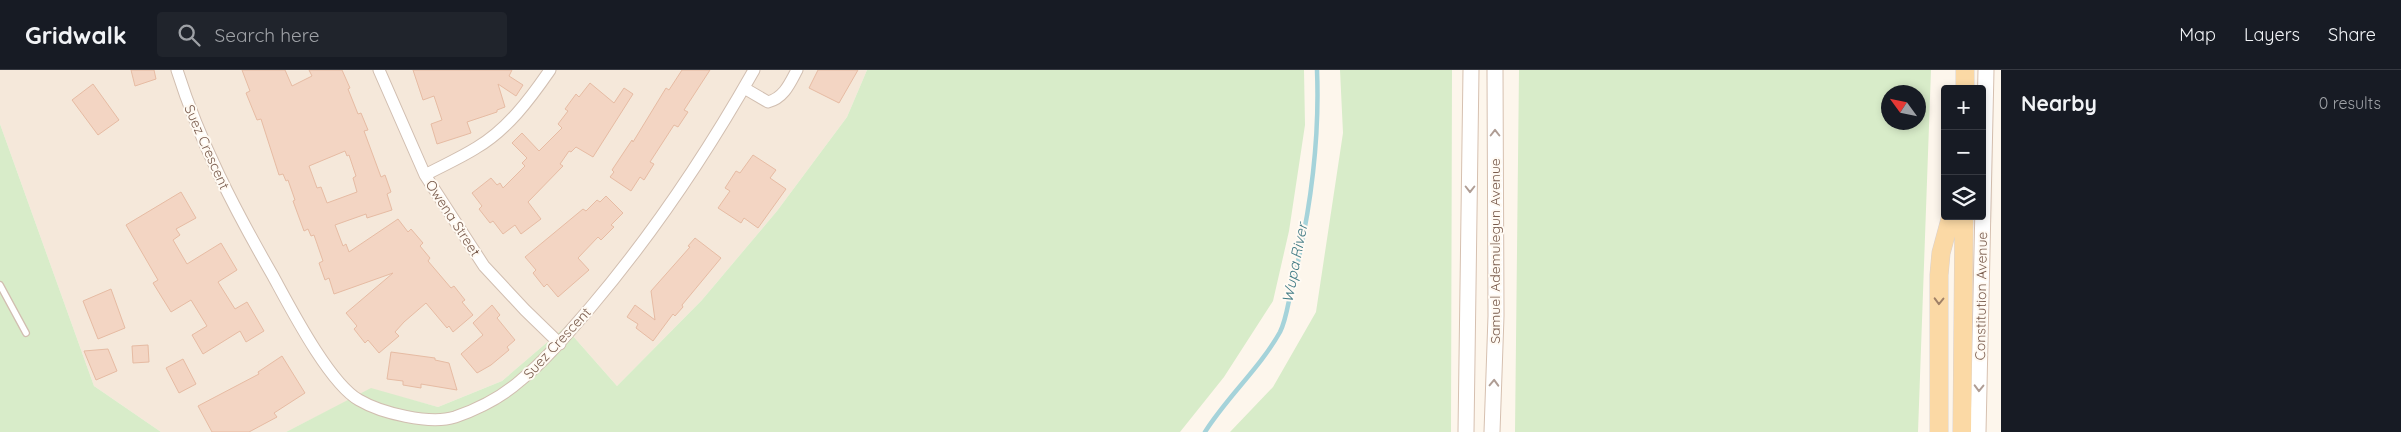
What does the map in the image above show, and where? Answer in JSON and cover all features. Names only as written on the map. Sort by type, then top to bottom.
[{"type":"main road","name":"Samuel Ademulegun Avenue","points":[[1466,432],[1471,70]]},
{"type":"main road","name":"Samuel Ademulegun Avenue","points":[[1492,432],[1496,316],[1495,70]]},
{"type":"main road","points":[[1965,70],[1965,85]]},
{"type":"main road","name":"Constitution Avenue","points":[[1978,432],[1986,70]]},
{"type":"main road","points":[[1939,432],[1939,292],[1941,253],[1950,220]]},
{"type":"main road","name":"Constitution Avenue","points":[[1962,432],[1964,220]]},
{"type":"street","name":"Suez Crescent","points":[[177,70],[190,111],[205,146],[248,233],[300,324],[338,382],[357,400],[378,410],[400,416],[452,418],[482,406],[520,381],[560,344],[624,268],[674,198],[754,70]]},
{"type":"street","name":"Owena Street","points":[[380,70],[425,175],[484,266],[560,344]]},
{"type":"street","points":[[425,175],[478,148],[512,120],[550,70]]},
{"type":"street","points":[[744,88],[768,102],[776,100],[789,86],[797,70]]},
{"type":"lane","points":[[0,285],[26,333]]},
{"type":"shaded area","points":[[0,70],[867,70],[847,117],[777,211],[702,300],[617,386],[565,327],[502,381],[438,407],[371,389],[286,432],[161,432],[94,386],[0,124]]},
{"type":"green space","points":[[867,70],[1304,70],[1305,125],[1289,231],[1273,301],[1224,377],[1180,432],[286,432],[371,388],[438,407],[502,381],[565,327],[617,386],[702,300],[777,211],[847,117]]},
{"type":"green space","points":[[1340,70],[1452,70],[1451,432],[1230,432],[1273,387],[1316,312],[1343,133]]},
{"type":"green space","points":[[1519,70],[1931,70],[1918,432],[1515,432]]},
{"type":"green space","points":[[0,124],[94,386],[161,432],[0,432]]},
{"type":"building","points":[[131,70],[154,70],[156,79],[135,86]]},
{"type":"building","points":[[242,70],[285,70],[292,86],[312,76],[309,70],[342,70],[358,114],[361,113],[368,130],[364,131],[381,177],[385,175],[391,192],[387,194],[392,210],[367,218],[366,214],[335,225],[343,246],[346,244],[349,252],[398,219],[408,232],[411,229],[423,243],[420,246],[430,258],[428,261],[451,288],[454,286],[465,300],[462,302],[473,315],[453,332],[449,326],[447,328],[426,303],[404,322],[395,332],[399,336],[379,353],[368,340],[365,343],[354,329],[357,326],[346,313],[393,273],[334,294],[329,278],[325,280],[319,263],[323,261],[314,235],[311,236],[308,229],[304,231],[293,201],[295,200],[288,180],[286,181],[283,174],[279,175],[261,119],[257,120],[246,93],[250,91]],"holes":[[[345,151],[347,156],[349,155],[356,176],[353,178],[357,192],[327,203],[321,187],[317,188],[309,166]]]},
{"type":"building","points":[[413,70],[512,70],[509,76],[523,85],[516,96],[498,84],[505,107],[497,110],[497,112],[467,122],[471,133],[437,144],[431,124],[442,120],[434,96],[423,100]]},
{"type":"building","points":[[682,70],[710,70],[684,110],[688,112],[678,127],[674,125],[650,162],[654,164],[644,180],[640,177],[631,191],[610,177],[614,172],[612,170],[632,140],[633,142],[666,88],[669,90]]},
{"type":"building","points":[[818,70],[858,70],[839,103],[809,88]]},
{"type":"building","points":[[590,83],[614,103],[624,88],[633,94],[593,157],[576,147],[571,152],[569,151],[560,164],[563,166],[528,202],[541,219],[521,234],[515,225],[503,234],[493,221],[490,223],[479,209],[482,206],[472,193],[491,178],[497,185],[500,183],[503,188],[525,166],[522,163],[527,158],[512,143],[522,133],[539,151],[562,128],[558,124],[568,111],[565,109],[576,94],[579,97]]},
{"type":"building","points":[[93,84],[119,120],[98,135],[72,100]]},
{"type":"building","points":[[753,155],[776,170],[770,178],[786,189],[758,228],[744,218],[741,223],[718,208],[730,191],[725,188],[736,171],[740,173]]},
{"type":"building","points":[[181,192],[196,218],[176,229],[180,235],[173,240],[187,264],[221,243],[237,270],[218,282],[235,309],[247,302],[264,331],[246,342],[240,331],[203,354],[192,335],[207,326],[191,300],[171,312],[153,283],[158,280],[126,225]]},
{"type":"building","points":[[606,196],[623,213],[611,225],[614,227],[601,240],[598,237],[578,258],[589,270],[558,297],[547,284],[544,287],[533,273],[536,270],[525,257],[583,209],[586,211],[597,200],[600,202]]},
{"type":"building","points":[[695,238],[721,258],[682,305],[683,307],[675,316],[673,314],[653,341],[636,328],[638,324],[627,317],[635,305],[655,320],[651,291],[690,247],[688,246]]},
{"type":"building","points":[[111,289],[125,328],[98,339],[83,301]]},
{"type":"building","points":[[492,305],[500,315],[497,318],[515,340],[507,347],[509,350],[491,365],[477,373],[461,354],[483,335],[473,323]]},
{"type":"building","points":[[148,345],[149,362],[133,363],[132,346]]},
{"type":"building","points":[[108,349],[117,371],[96,380],[84,351]]},
{"type":"building","points":[[391,352],[435,358],[435,360],[449,363],[457,390],[421,384],[421,388],[403,385],[403,381],[387,379]]},
{"type":"building","points":[[282,356],[305,393],[274,413],[277,417],[249,432],[212,432],[198,406],[259,374],[258,372]]},
{"type":"building","points":[[183,359],[196,384],[179,393],[166,368]]},
{"type":"waterway","name":"Wupa River","points":[[1205,432],[1263,358],[1280,332],[1284,322],[1303,237],[1312,182],[1317,126],[1317,70]]}]
